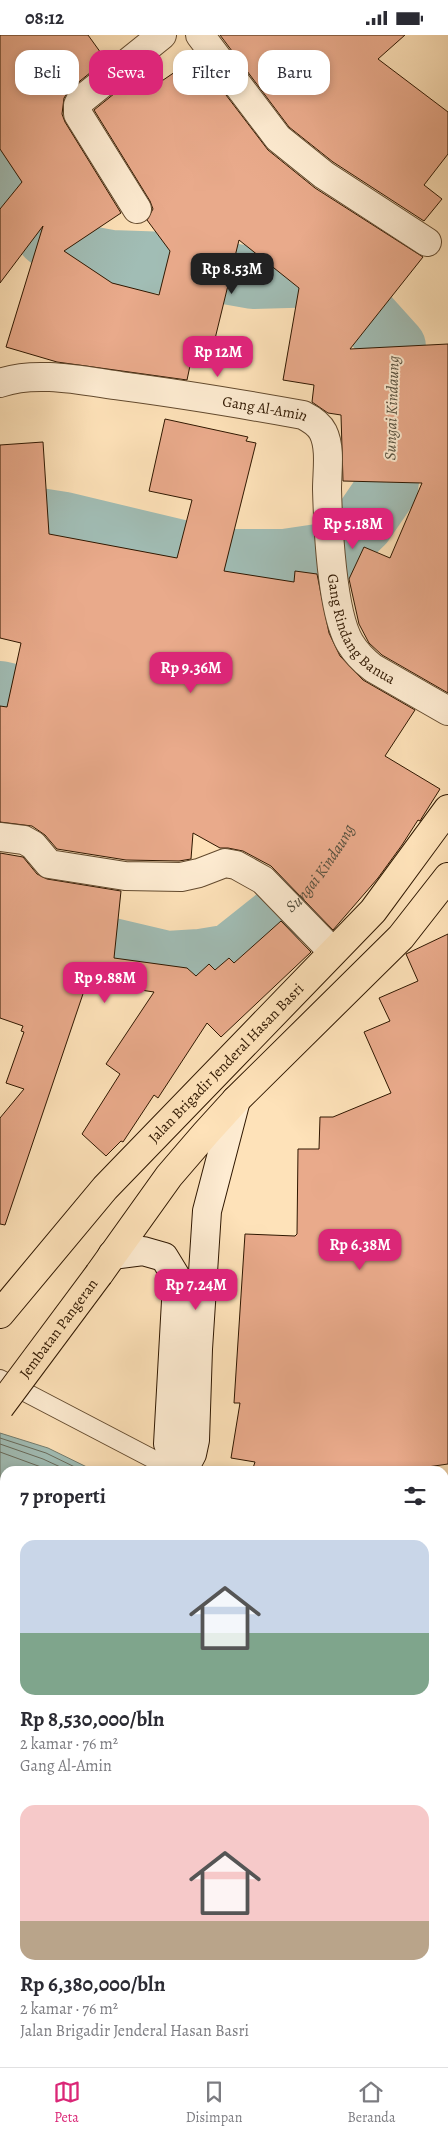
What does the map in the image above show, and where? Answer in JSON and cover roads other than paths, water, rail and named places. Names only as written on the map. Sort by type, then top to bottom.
[{"type":"highway","name":"Jalan Brigadir Jenderal Hasan Basri","points":[[0,1314],[105,1188],[372,911],[448,809]]},
{"type":"highway","points":[[105,1264],[169,1176],[236,1100],[401,937],[448,877]]},
{"type":"highway","name":"Jembatan Pangeran","points":[[0,1407],[105,1264]]},
{"type":"street","points":[[200,35],[278,138],[324,175],[427,242]]},
{"type":"street","points":[[137,209],[78,115],[78,105],[80,101],[153,37]]},
{"type":"street","name":"Gang Al-Amin","points":[[0,383],[32,376],[101,383],[208,397],[303,415],[318,426],[323,433],[326,445],[328,513]]},
{"type":"street","name":"Gang Rindang Banua","points":[[328,513],[336,592],[342,624],[350,643],[364,662],[448,711]]},
{"type":"street","points":[[0,837],[24,840],[34,845],[49,864],[125,876],[181,877],[199,873],[225,863],[236,865],[263,880],[332,951]]},
{"type":"street","points":[[185,1466],[192,1453],[195,1440],[198,1349],[207,1211],[236,1100]]},
{"type":"street","points":[[105,1264],[143,1251],[164,1257],[174,1275],[176,1301],[168,1444],[180,1466]]},
{"type":"lane","points":[[0,1379],[175,1466]]},
{"type":"water","points":[[0,1433],[48,1448],[85,1466],[0,1466]]},
{"type":"waterway","name":"Sungai Kindaung","points":[[0,163],[24,206],[47,236],[73,254],[111,261],[169,263],[253,278],[322,276],[368,317],[395,347],[392,452],[387,488],[363,523],[332,553],[285,560],[219,560],[64,523],[0,513]]},
{"type":"waterway","name":"Sungai Kindaung","points":[[0,692],[95,714]]},
{"type":"waterway","name":"Sungai Kindaung","points":[[0,917],[10,925],[167,962],[200,960],[230,955],[298,901],[320,874],[343,840],[350,825]]}]
